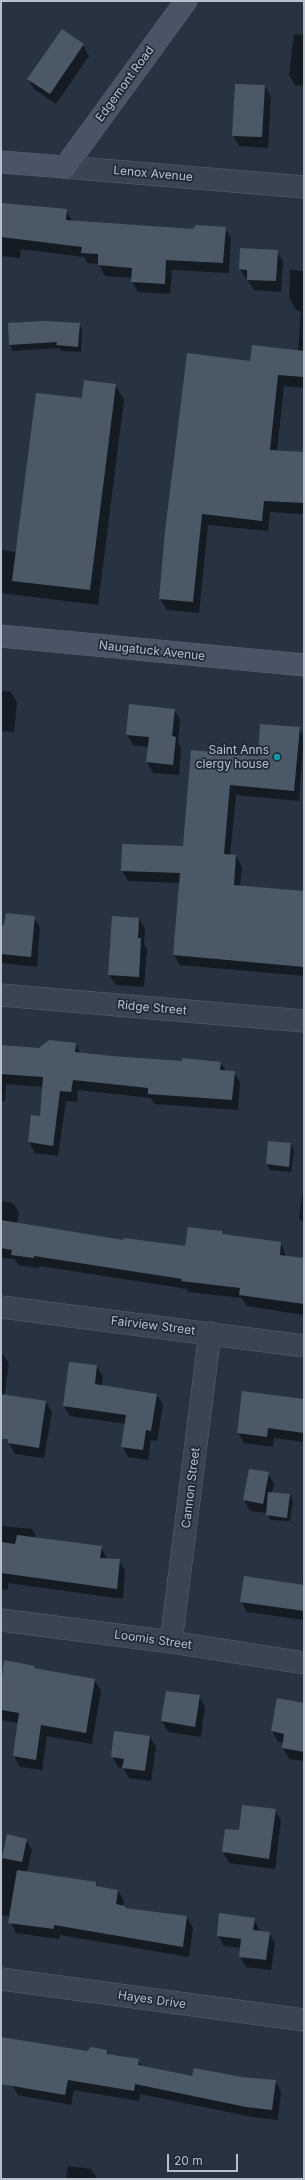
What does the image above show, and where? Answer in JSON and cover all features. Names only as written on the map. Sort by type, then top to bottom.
[{"type":"main road","name":"Edgemont Road","points":[[65,167],[186,1]]},
{"type":"main road","name":"Lenox Avenue","points":[[1,162],[65,167]]},
{"type":"main road","name":"Naugatuck Avenue","points":[[1,636],[304,665]]},
{"type":"street","name":"Lenox Avenue","points":[[65,167],[304,187]]},
{"type":"street","name":"Ridge Street","points":[[1,995],[304,1021]]},
{"type":"street","name":"Fairview Street","points":[[1,1307],[304,1346]]},
{"type":"street","name":"Cannon Street","points":[[171,1642],[210,1334]]},
{"type":"street","name":"Loomis Street","points":[[1,1620],[171,1642],[304,1663]]},
{"type":"street","name":"Hayes Drive","points":[[1,1979],[304,2020]]},
{"type":"building","points":[[62,29],[84,44],[50,94],[27,79]]},
{"type":"building","points":[[235,84],[265,85],[262,137],[232,136]]},
{"type":"building","points":[[1,203],[67,209],[66,220],[193,229],[196,225],[226,227],[223,263],[166,260],[165,284],[131,282],[132,268],[98,265],[98,254],[81,253],[82,247],[1,237]]},
{"type":"building","points":[[240,248],[278,250],[276,281],[247,280],[247,270],[239,269]]},
{"type":"building","points":[[45,321],[80,323],[78,347],[56,345],[57,342],[9,345],[8,323]]},
{"type":"building","points":[[252,345],[304,351],[304,377],[278,375],[270,450],[304,452],[304,503],[264,501],[262,521],[202,514],[193,602],[159,599],[165,531],[187,353],[250,361]]},
{"type":"building","points":[[84,380],[116,384],[90,590],[12,581],[36,393],[82,398]]},
{"type":"building","points":[[129,704],[175,709],[172,736],[176,737],[173,765],[146,762],[149,737],[126,735]]},
{"type":"building","points":[[260,724],[300,727],[294,791],[230,785],[224,854],[236,855],[234,885],[304,891],[304,967],[173,955],[180,873],[121,871],[122,844],[183,846],[191,750],[258,756]]},
{"type":"building","points":[[6,913],[35,916],[31,957],[1,954],[1,925],[4,925]]},
{"type":"building","points":[[112,916],[139,918],[138,938],[141,938],[139,977],[108,975]]},
{"type":"building","points":[[49,1040],[76,1043],[75,1052],[182,1061],[182,1058],[221,1062],[220,1070],[235,1071],[232,1100],[148,1094],[148,1088],[73,1080],[71,1092],[60,1091],[53,1146],[28,1142],[31,1115],[40,1116],[43,1077],[1,1074],[1,1045],[39,1048]]},
{"type":"building","points":[[268,1141],[291,1143],[289,1167],[266,1164]]},
{"type":"building","points":[[1,1220],[123,1240],[124,1238],[185,1246],[188,1227],[222,1231],[222,1234],[281,1242],[280,1255],[304,1258],[304,1304],[239,1295],[240,1288],[181,1281],[182,1279],[34,1256],[34,1258],[11,1255],[12,1250],[1,1248]]},
{"type":"building","points":[[69,1362],[97,1365],[95,1384],[157,1394],[151,1431],[146,1430],[143,1450],[121,1447],[126,1415],[63,1406]]},
{"type":"building","points":[[242,1391],[304,1399],[304,1433],[268,1428],[267,1437],[237,1433]]},
{"type":"building","points":[[1,1394],[46,1401],[39,1448],[8,1443],[8,1439],[1,1439]]},
{"type":"building","points":[[249,1469],[269,1472],[263,1504],[243,1500]]},
{"type":"building","points":[[268,1492],[290,1494],[287,1518],[266,1515]]},
{"type":"building","points":[[17,1535],[102,1546],[100,1558],[120,1559],[117,1589],[1,1573],[1,1542],[15,1544]]},
{"type":"building","points":[[244,1576],[304,1585],[304,1611],[240,1602]]},
{"type":"building","points":[[4,1660],[35,1666],[34,1668],[95,1679],[86,1733],[41,1725],[36,1760],[13,1756],[19,1713],[1,1710],[1,1682]]},
{"type":"building","points":[[166,1691],[200,1695],[195,1727],[161,1721]]},
{"type":"building","points":[[277,1698],[304,1703],[304,1752],[282,1748],[284,1734],[271,1731]]},
{"type":"building","points":[[114,1731],[150,1736],[145,1771],[122,1768],[124,1759],[111,1757]]},
{"type":"building","points":[[242,1805],[276,1809],[269,1859],[222,1852],[225,1829],[239,1830]]},
{"type":"building","points":[[7,1834],[27,1839],[22,1862],[2,1858]]},
{"type":"building","points":[[17,1870],[96,1882],[96,1886],[118,1890],[116,1904],[125,1906],[125,1908],[187,1916],[183,1947],[54,1925],[54,1929],[8,1923]]},
{"type":"building","points":[[219,1913],[255,1918],[253,1930],[270,1932],[266,1960],[239,1957],[241,1939],[217,1936]]},
{"type":"building","points":[[1,2037],[87,2051],[91,2047],[107,2050],[107,2054],[139,2059],[138,2065],[192,2076],[194,2068],[242,2077],[276,2080],[272,2110],[246,2107],[135,2084],[134,2091],[68,2080],[65,2095],[1,2084]]},
{"type":"place","name":"Saint Anns clergy house","points":[[277,757]]}]
